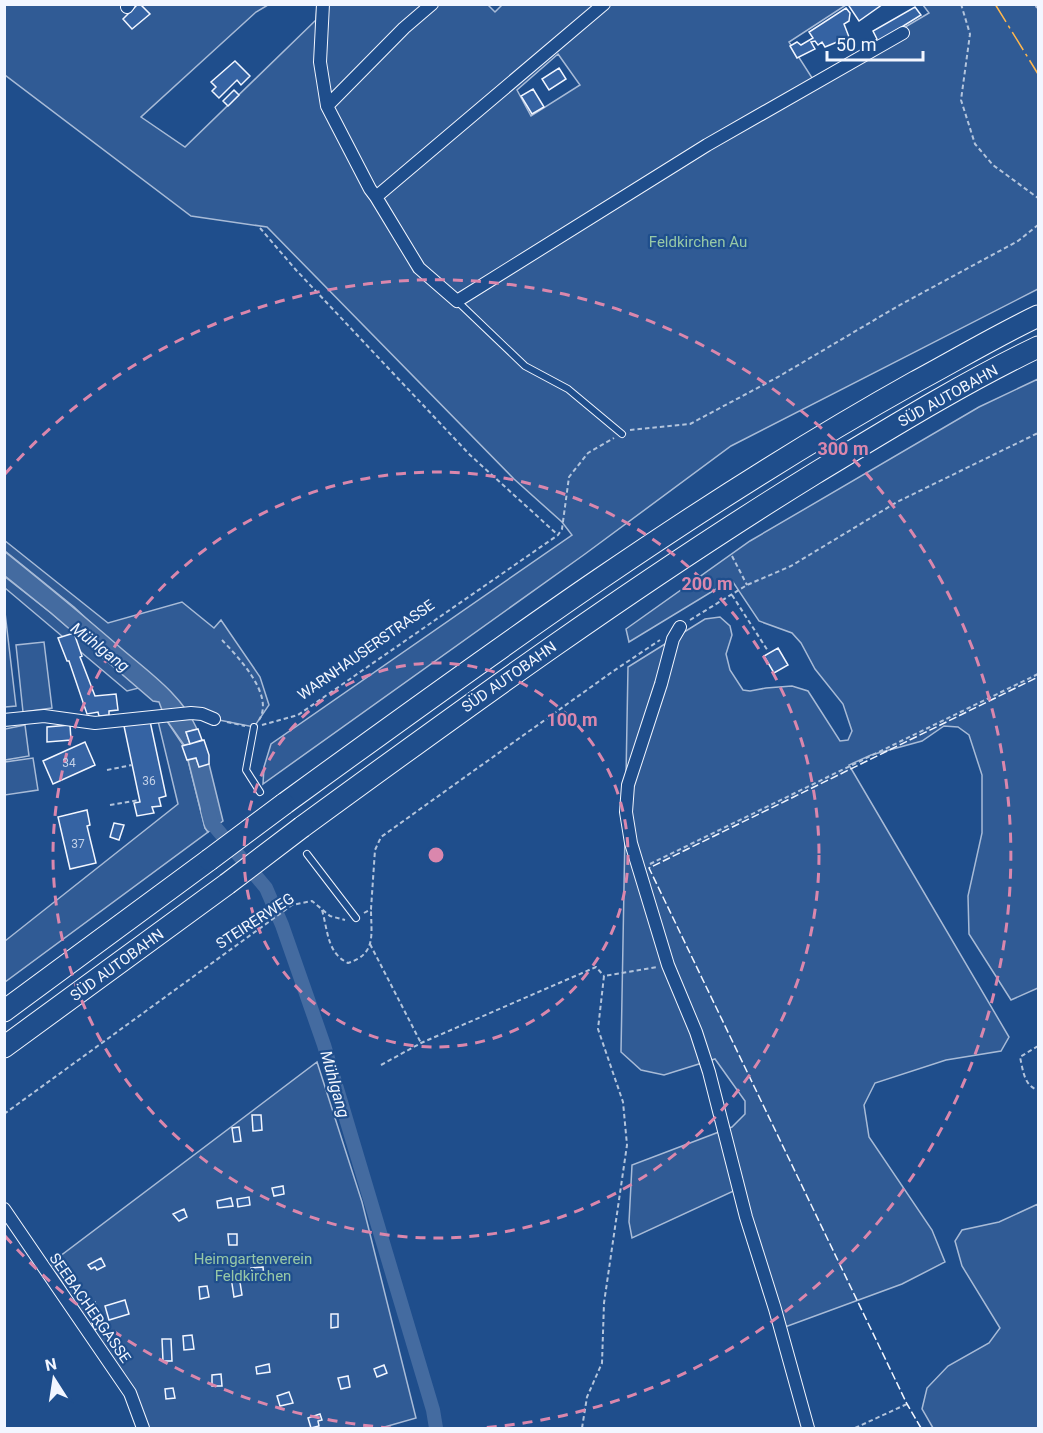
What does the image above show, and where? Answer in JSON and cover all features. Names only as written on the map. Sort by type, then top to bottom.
[{"type":"highway","name":"SÜD AUTOBAHN","points":[[4,1011],[450,683],[620,564],[738,487],[859,413],[1038,316]]},
{"type":"highway","name":"SÜD AUTOBAHN","points":[[4,1047],[465,707],[632,591],[750,514],[870,440],[1038,347]]},
{"type":"street","points":[[323,4],[320,62],[327,106],[370,189],[418,268],[457,301],[707,145],[903,33]]},
{"type":"street","points":[[327,106],[432,4]]},
{"type":"street","points":[[376,197],[604,4]]},
{"type":"street","points":[[680,627],[673,639],[628,785],[626,812],[639,869],[668,965],[696,1032],[709,1072],[746,1216],[808,1428]]},
{"type":"street","points":[[4,720],[44,716],[95,723],[191,713],[202,714],[214,719]]},
{"type":"street","name":"SEEBACHERGASSE","points":[[4,1209],[130,1393],[143,1428]]},
{"type":"lane","points":[[457,301],[525,366],[568,389],[622,434]]},
{"type":"lane","points":[[254,727],[246,770],[260,792]]},
{"type":"lane","points":[[307,854],[356,918]]},
{"type":"path","points":[[961,4],[970,34],[961,100],[975,144],[993,165],[1038,198]]},
{"type":"path","points":[[1035,4],[1038,10]]},
{"type":"path","points":[[690,424],[778,377],[898,306],[1018,241],[1038,225]]},
{"type":"path","points":[[260,228],[296,270],[470,455],[558,535],[562,529],[569,477]]},
{"type":"path","points":[[680,627],[747,585],[791,566],[897,502],[1038,433]]},
{"type":"path","name":"WARNHAUSERSTRASSE","points":[[214,719],[254,727],[298,716],[558,535]]},
{"type":"path","points":[[732,556],[747,585]]},
{"type":"path","points":[[732,594],[768,651]]},
{"type":"path","points":[[222,640],[253,676],[259,690],[262,716],[254,727]]},
{"type":"path","points":[[322,907],[332,948],[338,958],[348,963],[360,959],[369,949],[370,944],[375,850],[381,837],[612,672],[650,648]]},
{"type":"path","points":[[639,869],[1038,674]]},
{"type":"path","points":[[107,770],[132,765]]},
{"type":"path","points":[[110,805],[139,800]]},
{"type":"path","name":"STEIRERWEG","points":[[4,1114],[292,905],[312,900],[330,916],[339,920],[356,918]]},
{"type":"path","points":[[356,918],[371,909]]},
{"type":"path","points":[[370,944],[421,1043]]},
{"type":"path","points":[[604,976],[668,965]]},
{"type":"path","points":[[381,1065],[421,1043],[596,967],[604,976],[598,1029],[623,1102],[627,1145],[604,1303],[602,1363],[587,1397],[582,1428]]},
{"type":"path","points":[[1038,1046],[1020,1058],[1026,1081],[1032,1088],[1038,1090]]},
{"type":"path","points":[[855,1428],[907,1404]]},
{"type":"shaded area","name":"Feldkirchen Au","points":[[487,4],[495,12],[503,4],[846,5],[789,42],[814,81],[929,13],[923,5],[1038,5],[1038,289],[731,446],[585,554],[263,784],[264,767],[271,744],[572,535],[562,522],[514,479],[267,227],[191,216],[5,75],[4,5],[268,5],[256,12],[141,117],[185,147],[316,20],[317,5]],"holes":[[[558,54],[580,85],[531,116],[517,90]]]},
{"type":"shaded area","points":[[1038,379],[1038,988],[1011,1000],[969,934],[968,896],[982,833],[982,775],[969,735],[958,727],[944,726],[922,741],[871,755],[849,765],[1009,1037],[1001,1051],[946,1060],[875,1083],[864,1105],[869,1137],[932,1230],[945,1262],[902,1284],[785,1327],[742,1187],[632,1238],[629,1222],[632,1165],[732,1127],[745,1114],[745,1101],[715,1059],[664,1075],[641,1070],[621,1052],[628,667],[705,619],[720,617],[730,626],[732,635],[726,654],[730,670],[743,690],[792,686],[808,691],[840,741],[848,740],[852,731],[843,704],[815,669],[801,643],[792,633],[759,621],[733,582],[726,583],[629,642],[626,629],[750,541],[979,407]]},
{"type":"shaded area","points":[[4,540],[108,623],[182,602],[214,628],[221,620],[260,677],[269,705],[254,727],[185,711],[74,607],[5,551]]},
{"type":"shaded area","points":[[4,576],[139,688],[127,691],[5,588]]},
{"type":"shaded area","points":[[4,604],[16,706],[5,707],[4,707]]},
{"type":"shaded area","points":[[44,642],[52,708],[23,712],[16,645]]},
{"type":"shaded area","points":[[165,718],[185,748],[205,828],[208,832],[5,982],[5,941],[178,804],[158,721]]},
{"type":"shaded area","points":[[25,725],[29,756],[5,760],[5,729]]},
{"type":"shaded area","points":[[33,758],[38,790],[5,795],[5,762]]},
{"type":"shaded area","name":"Heimgartenverein Feldkirchen","points":[[317,1062],[362,1202],[416,1418],[381,1428],[147,1428],[51,1263]]},
{"type":"shaded area","points":[[1038,1204],[1038,1428],[933,1428],[922,1409],[927,1388],[948,1366],[989,1343],[1000,1328],[962,1266],[955,1241],[962,1230],[999,1222]]},
{"type":"water","name":"Mühlgang","points":[[4,551],[93,624],[174,695],[197,729],[186,732],[190,744],[184,745],[165,718],[159,702],[153,701],[5,576]]},
{"type":"water","points":[[196,758],[199,766],[209,764],[223,821],[208,832],[205,828],[188,760]]},
{"type":"building","points":[[138,4],[150,14],[132,29],[123,19]]},
{"type":"building","points":[[852,4],[883,4],[859,21],[849,6]]},
{"type":"building","points":[[915,7],[921,15],[876,43],[877,39],[873,31]]},
{"type":"building","points":[[846,8],[850,13],[849,21],[844,24],[849,37],[825,47],[822,42],[818,45],[815,41],[811,42],[815,49],[797,58],[790,46],[797,42],[801,45],[813,38],[809,32]]},
{"type":"building","points":[[235,61],[250,76],[241,85],[237,80],[219,98],[212,91],[216,87],[211,82]]},
{"type":"building","points":[[559,68],[566,79],[549,90],[542,79]]},
{"type":"building","points":[[533,89],[544,107],[532,114],[521,96]]},
{"type":"building","points":[[234,90],[239,95],[228,106],[223,101]]},
{"type":"building","points":[[74,633],[82,656],[80,657],[95,696],[116,694],[118,710],[109,711],[109,715],[99,716],[98,712],[87,714],[69,661],[67,661],[58,638]]},
{"type":"building","points":[[778,648],[788,665],[774,673],[764,656]]},
{"type":"building","points":[[150,721],[166,796],[159,798],[161,806],[152,807],[154,813],[137,816],[134,803],[140,802],[124,726]]},
{"type":"building","points":[[70,725],[71,740],[47,742],[47,727]]},
{"type":"building","points":[[198,729],[202,740],[190,744],[186,732]]},
{"type":"building","points":[[204,740],[209,755],[209,764],[199,767],[196,758],[187,760],[182,746]]},
{"type":"building","points":[[85,742],[95,765],[53,784],[43,761]]},
{"type":"building","points":[[87,810],[90,825],[87,826],[96,863],[70,869],[58,817]]},
{"type":"building","points":[[114,823],[124,825],[119,840],[110,837]]},
{"type":"building","points":[[252,1115],[261,1115],[262,1130],[253,1131]]},
{"type":"building","points":[[239,1127],[241,1141],[234,1142],[232,1128]]},
{"type":"building","points":[[283,1186],[284,1194],[274,1196],[272,1188]]},
{"type":"building","points":[[249,1197],[250,1205],[238,1207],[237,1199]]},
{"type":"building","points":[[231,1198],[233,1206],[218,1208],[217,1201]]},
{"type":"building","points":[[184,1209],[187,1217],[179,1221],[173,1214]]},
{"type":"building","points":[[228,1234],[237,1234],[237,1245],[229,1245]]},
{"type":"building","points":[[101,1258],[105,1266],[97,1270],[95,1267],[91,1269],[88,1265]]},
{"type":"building","points":[[263,1267],[264,1278],[252,1277],[251,1268]]},
{"type":"building","points":[[239,1276],[242,1295],[234,1297],[231,1277]]},
{"type":"building","points":[[207,1286],[209,1297],[200,1299],[199,1287]]},
{"type":"building","points":[[125,1300],[129,1314],[109,1320],[105,1306]]},
{"type":"building","points":[[95,1302],[102,1327],[94,1330],[87,1305]]},
{"type":"building","points":[[331,1314],[338,1314],[338,1327],[331,1328]]},
{"type":"building","points":[[192,1335],[194,1349],[184,1350],[183,1336]]},
{"type":"building","points":[[162,1339],[171,1339],[172,1361],[163,1361]]},
{"type":"building","points":[[269,1364],[270,1372],[257,1374],[256,1367]]},
{"type":"building","points":[[384,1365],[387,1373],[377,1377],[374,1369]]},
{"type":"building","points":[[221,1374],[222,1386],[212,1386],[212,1375]]},
{"type":"building","points":[[348,1376],[350,1387],[341,1389],[338,1378]]},
{"type":"building","points":[[173,1388],[175,1398],[166,1399],[165,1389]]},
{"type":"building","points":[[289,1392],[293,1403],[280,1406],[277,1396]]},
{"type":"building","points":[[320,1414],[322,1420],[318,1421],[319,1426],[311,1428],[308,1418]]},
{"type":"waterway","name":"Mühlgang","points":[[208,810],[211,822],[266,888],[282,925],[324,1045],[433,1410],[436,1428]]},
{"type":"fence","points":[[921,1428],[907,1404],[649,868],[1038,677]]},
{"type":"power","points":[[995,4],[1038,74]]}]
